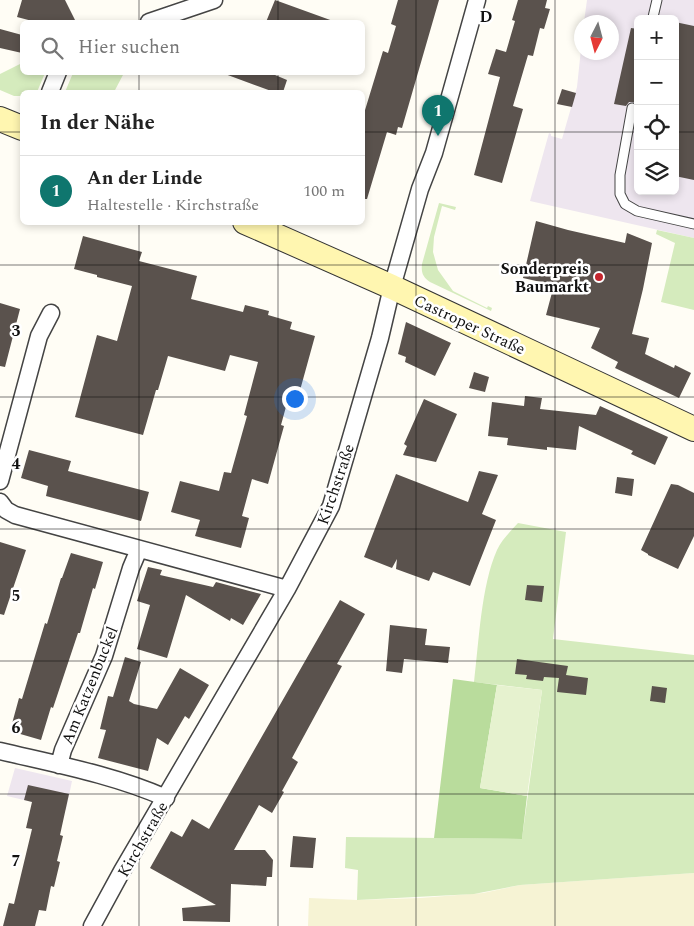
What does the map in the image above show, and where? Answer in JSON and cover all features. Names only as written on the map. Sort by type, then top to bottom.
[{"type":"main road","points":[[0,119],[20,127]]},
{"type":"main road","name":"Castroper Straße","points":[[252,225],[392,287],[694,429]]},
{"type":"street","points":[[155,20],[214,0]]},
{"type":"street","name":"Kirchstraße","points":[[92,926],[122,871],[287,590],[331,506],[420,189],[434,153],[477,0]]},
{"type":"street","points":[[51,90],[57,75]]},
{"type":"street","points":[[0,481],[39,336],[51,313]]},
{"type":"street","points":[[0,502],[6,510],[15,515],[287,590]]},
{"type":"street","name":"Am Katzenbuckel","points":[[59,765],[63,750],[104,656],[131,568],[139,549]]},
{"type":"street","name":"Am Katzenbuckel","points":[[0,751],[145,788],[166,798]]},
{"type":"lane","points":[[653,15],[657,0]]},
{"type":"lane","points":[[632,108],[620,175],[620,194],[625,204],[637,211],[694,224]]},
{"type":"shaded area","points":[[587,0],[694,0],[694,238],[530,201],[549,133],[551,136],[562,139],[577,87],[580,60],[619,60],[619,15],[585,15]]},
{"type":"shaded area","points":[[15,768],[72,781],[66,810],[7,796]]},
{"type":"shaded area","points":[[694,873],[694,926],[308,926],[309,898],[357,900],[420,898],[483,893],[520,885]]},
{"type":"green space","points":[[20,64],[20,75],[44,75],[38,90],[20,90],[20,96],[14,96],[0,90],[0,74]]},
{"type":"green space","points":[[72,75],[123,75],[115,90],[66,90]]},
{"type":"green space","points":[[439,203],[456,207],[455,210],[442,206],[434,237],[433,252],[438,270],[453,291],[487,308],[488,306],[492,308],[491,311],[430,282],[423,274],[422,264]]},
{"type":"green space","points":[[657,230],[694,238],[694,310],[661,302],[675,243],[656,234]]},
{"type":"green space","points":[[518,523],[566,532],[553,639],[694,655],[694,873],[520,885],[474,894],[357,900],[358,870],[345,868],[346,837],[522,839],[542,690],[474,682],[481,614],[487,580],[501,542]]},
{"type":"green space","points":[[453,679],[497,685],[480,788],[527,796],[522,839],[434,838]]},
{"type":"green space","points":[[497,685],[542,690],[527,796],[480,788]]},
{"type":"building","points":[[22,0],[65,0],[75,20],[28,20],[17,17]]},
{"type":"building","points":[[275,0],[330,20],[267,20]]},
{"type":"building","points":[[398,0],[439,0],[402,128],[398,127],[396,135],[387,132],[367,199],[365,199],[365,110],[383,51],[388,53],[396,26],[391,24]]},
{"type":"building","points":[[518,0],[547,0],[545,8],[550,9],[544,29],[540,28],[533,56],[528,55],[513,106],[523,109],[502,183],[474,175],[500,77],[488,74],[496,49],[506,52],[515,21],[512,20]]},
{"type":"building","points":[[679,23],[694,26],[694,180],[679,177]]},
{"type":"building","points":[[631,28],[634,28],[634,103],[629,102],[626,106],[614,104]]},
{"type":"building","points":[[0,29],[20,34],[20,53],[0,48]]},
{"type":"building","points":[[228,75],[275,75],[287,80],[284,90],[269,90]]},
{"type":"building","points":[[562,89],[576,93],[572,107],[557,104]]},
{"type":"building","name":"Sonderpreis Baumarkt","points":[[536,221],[625,243],[627,233],[652,243],[632,334],[649,338],[645,354],[674,368],[675,365],[691,373],[679,398],[615,368],[618,362],[591,348],[600,328],[546,315],[554,285],[523,278]]},
{"type":"building","points":[[83,236],[142,252],[139,261],[197,276],[191,299],[243,312],[245,305],[269,311],[268,315],[292,322],[290,329],[315,336],[299,394],[290,392],[281,425],[284,426],[268,484],[252,479],[242,516],[249,518],[241,548],[195,536],[200,520],[171,512],[180,481],[219,491],[224,472],[231,473],[247,416],[244,415],[258,362],[230,355],[225,371],[168,356],[143,435],[75,417],[97,335],[117,341],[132,286],[74,269]]},
{"type":"building","points":[[0,303],[20,309],[5,367],[0,366]]},
{"type":"building","points":[[406,322],[451,343],[435,376],[405,362],[406,357],[398,354]]},
{"type":"building","points":[[474,372],[489,377],[485,392],[469,388]]},
{"type":"building","points":[[525,396],[542,398],[540,409],[596,415],[600,406],[668,437],[655,465],[631,454],[633,451],[579,426],[576,450],[547,447],[547,450],[507,445],[508,438],[488,436],[492,402],[524,406]]},
{"type":"building","points":[[424,399],[457,414],[436,462],[403,455],[407,446],[404,444]]},
{"type":"building","points":[[29,450],[71,461],[68,471],[149,492],[141,521],[46,496],[48,486],[21,478]]},
{"type":"building","points":[[479,471],[498,475],[482,514],[496,520],[470,586],[433,572],[429,581],[396,569],[397,559],[392,568],[364,557],[396,474],[468,502]]},
{"type":"building","points":[[617,477],[634,479],[632,496],[615,493]]},
{"type":"building","points":[[671,484],[678,485],[694,493],[694,536],[678,569],[641,550]]},
{"type":"building","points":[[0,542],[26,550],[4,615],[0,614]]},
{"type":"building","points":[[71,553],[103,562],[95,589],[93,588],[80,633],[78,633],[53,708],[51,707],[41,740],[10,731],[19,698],[22,699],[45,623],[47,624]]},
{"type":"building","points":[[148,567],[162,570],[160,575],[213,587],[216,582],[261,594],[243,625],[231,618],[230,621],[186,595],[167,658],[137,649],[150,605],[137,601]]},
{"type":"building","points":[[527,585],[544,586],[542,602],[525,600]]},
{"type":"building","points":[[340,600],[365,614],[337,664],[342,666],[292,758],[298,762],[282,791],[284,792],[272,813],[259,805],[234,850],[265,850],[273,860],[272,877],[267,877],[266,886],[231,884],[230,922],[183,921],[182,908],[216,905],[150,868],[171,831],[182,837],[192,819],[209,829]]},
{"type":"building","points":[[390,625],[427,629],[425,645],[450,647],[448,663],[404,659],[402,673],[386,671]]},
{"type":"building","points":[[125,657],[141,662],[129,701],[134,704],[157,709],[180,668],[209,685],[189,719],[185,716],[168,745],[157,738],[148,771],[98,758],[106,730],[100,729],[108,696],[113,697]]},
{"type":"building","points":[[517,659],[568,666],[566,675],[588,678],[586,695],[557,692],[559,678],[544,677],[543,681],[526,679],[527,675],[515,674]]},
{"type":"building","points":[[652,686],[667,688],[665,703],[650,701]]},
{"type":"building","points":[[28,785],[69,794],[60,835],[63,836],[57,861],[60,862],[54,887],[51,886],[46,911],[39,910],[35,926],[3,926],[9,903],[14,904],[32,829],[26,828],[32,802],[24,800]]},
{"type":"building","points":[[293,836],[316,838],[313,868],[290,867]]},
{"type":"place","name":"An der Linde","points":[[438,136]]},
{"type":"place","name":"Sonderpreis Baumarkt","points":[[599,277]]}]
